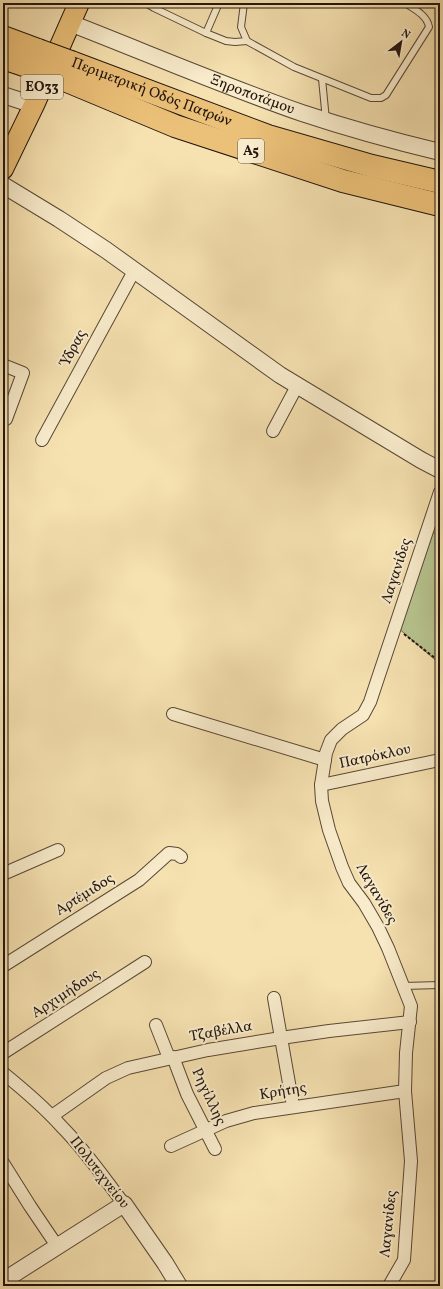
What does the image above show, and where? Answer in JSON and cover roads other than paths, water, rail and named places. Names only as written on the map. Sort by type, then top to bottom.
[{"type":"highway","name":"Περιμετρική Οδός Πατρών","points":[[3,37],[36,59],[69,72],[268,136],[372,166],[440,182]]},
{"type":"highway","name":"Περιμετρική Οδός Πατρών","points":[[3,58],[36,59]]},
{"type":"highway","name":"Περιμετρική Οδός Πατρών","points":[[69,72],[183,129],[343,181],[440,205]]},
{"type":"main road","name":"ΕΟ33","points":[[3,169],[34,105],[79,3]]},
{"type":"street","name":"Ξηροποτάμου","points":[[70,23],[248,94],[326,120],[440,152]]},
{"type":"street","points":[[3,95],[34,105]]},
{"type":"street","points":[[3,185],[65,222],[106,250],[297,386],[440,470]]},
{"type":"street","name":"Ύδρας","points":[[42,440],[134,270]]},
{"type":"street","points":[[3,365],[23,373],[6,420]]},
{"type":"street","points":[[273,431],[297,386]]},
{"type":"street","name":"Λαγανίδες","points":[[389,1286],[404,1260],[411,1160],[405,1092],[406,1053],[411,1006],[378,927],[364,903],[349,882],[342,867],[322,801],[321,785],[328,747],[334,736],[342,729],[360,718],[366,710],[372,696],[440,492]]},
{"type":"street","points":[[173,714],[325,760]]},
{"type":"street","name":"Πατρόκλου","points":[[321,785],[435,761]]},
{"type":"street","points":[[3,874],[58,850]]},
{"type":"street","name":"Αρτέμιδος","points":[[3,966],[139,880],[169,853],[177,854],[181,857]]},
{"type":"street","name":"Αρχιμήδους","points":[[3,1053],[145,962]]},
{"type":"street","points":[[274,998],[293,1106]]},
{"type":"street","name":"Τζαβέλλα","points":[[52,1116],[91,1088],[112,1075],[128,1068],[171,1058],[281,1038],[410,1022]]},
{"type":"street","name":"Ρηγίλλης","points":[[156,1025],[187,1094],[215,1149]]},
{"type":"street","name":"Πολυτεχνείου","points":[[3,1073],[52,1116],[80,1146],[124,1204],[165,1263],[178,1286]]},
{"type":"street","name":"Κρήτης","points":[[171,1146],[226,1121],[254,1113],[293,1106],[405,1092]]},
{"type":"street","points":[[3,1163],[58,1246]]},
{"type":"street","points":[[3,1281],[124,1204]]},
{"type":"lane","points":[[146,3],[206,33],[226,41],[235,42],[247,40]]},
{"type":"lane","points":[[206,33],[219,3]]},
{"type":"lane","points":[[244,3],[241,27],[247,40],[294,67],[371,98],[381,98],[386,95],[429,27],[424,16],[405,3]]},
{"type":"lane","points":[[322,78],[326,120]]},
{"type":"lane","points":[[403,986],[440,985]]}]
